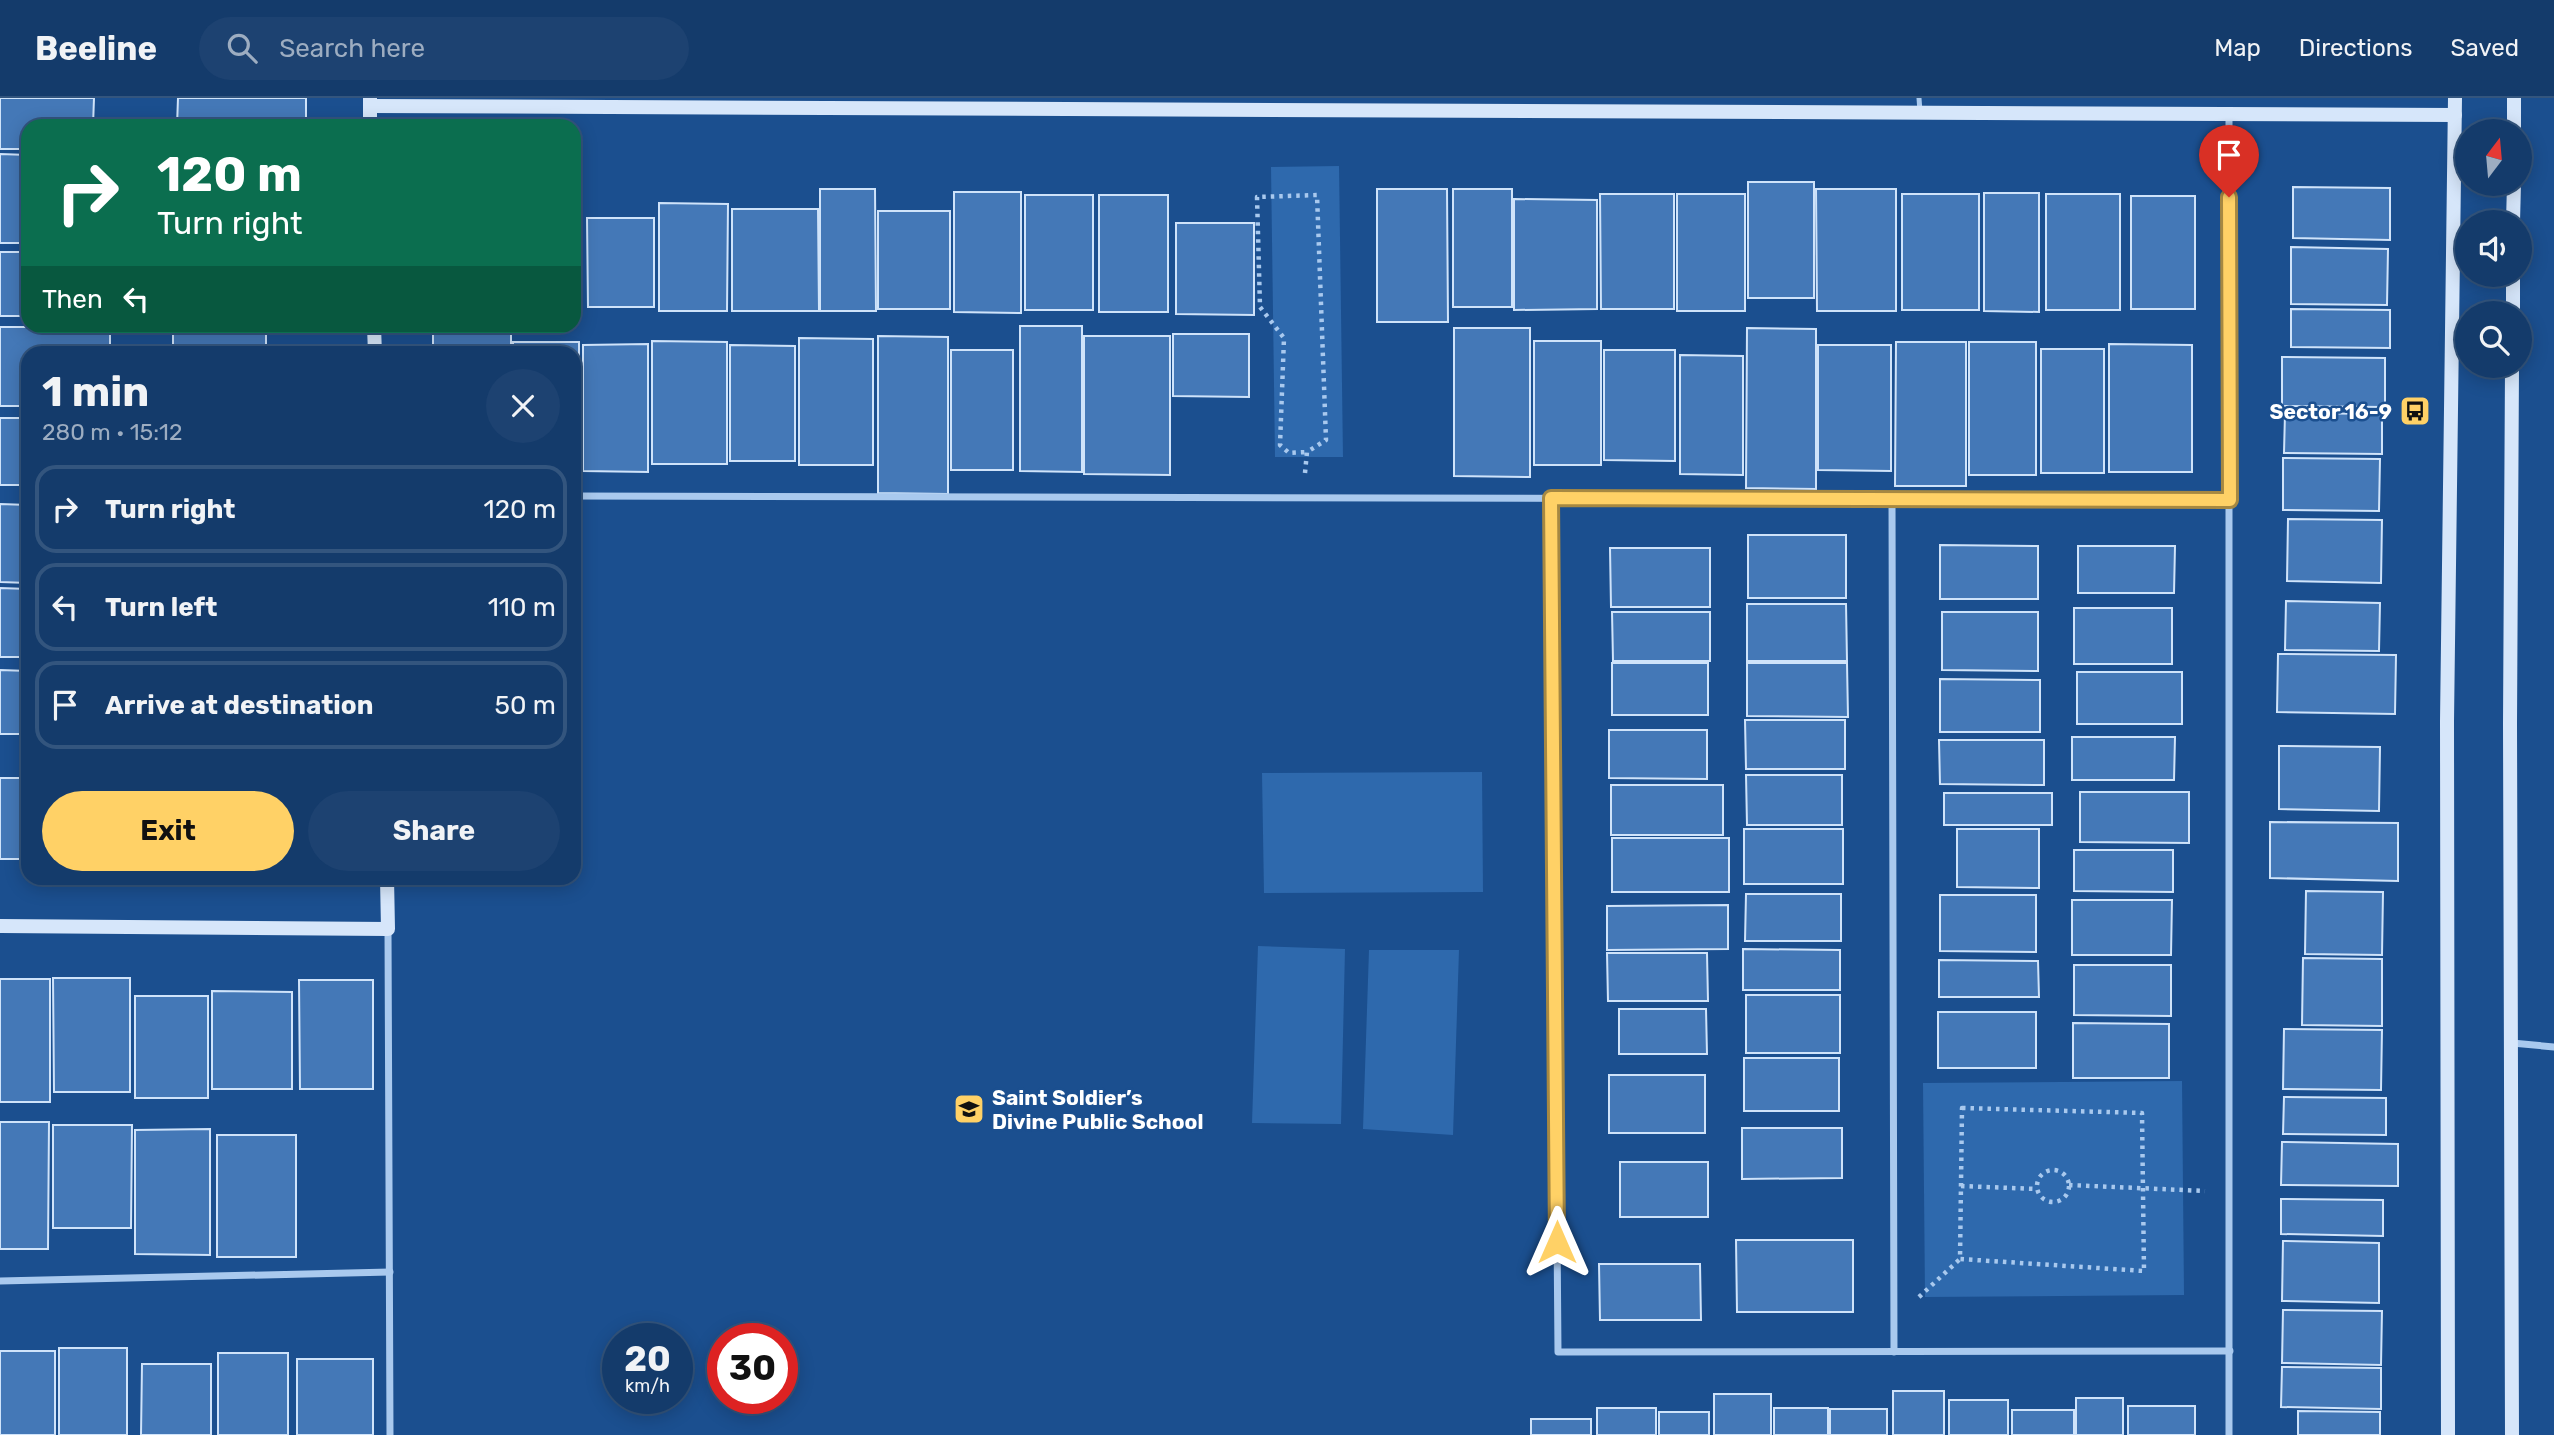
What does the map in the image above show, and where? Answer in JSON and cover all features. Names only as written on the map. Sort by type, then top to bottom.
[{"type":"street","points":[[2448,1435],[2447,721],[2455,98]]},
{"type":"street","points":[[2514,98],[2514,119]]},
{"type":"street","points":[[370,102],[1919,105],[2229,114],[2455,115]]},
{"type":"street","points":[[2229,114],[2229,1435]]},
{"type":"street","points":[[2512,378],[2512,1435]]},
{"type":"street","points":[[581,496],[2230,500]]},
{"type":"street","points":[[1551,498],[1558,1352],[2230,1352]]},
{"type":"street","points":[[1892,499],[1894,1352]]},
{"type":"street","points":[[387,885],[390,1435]]},
{"type":"street","points":[[0,926],[388,929]]},
{"type":"street","points":[[2512,1043],[2554,1046]]},
{"type":"street","points":[[0,1282],[390,1272]]},
{"type":"path","points":[[1317,195],[1326,440],[1307,452],[1289,453],[1280,445],[1284,338],[1260,307],[1256,197],[1317,195]]},
{"type":"path","points":[[1304,498],[1307,452]]},
{"type":"path","points":[[1894,1321],[1960,1259],[1962,1108],[2142,1113],[2144,1270],[1960,1259]]},
{"type":"path","points":[[2051,1170],[2065,1175],[2069,1185],[2066,1195],[2057,1201],[2046,1201],[2037,1189],[2042,1174],[2051,1170]]},
{"type":"path","points":[[2069,1185],[2230,1192]]},
{"type":"path","points":[[1961,1186],[2037,1189]]},
{"type":"shaded area","points":[[1339,166],[1343,457],[1275,457],[1271,167]]},
{"type":"shaded area","points":[[1482,772],[1483,892],[1264,893],[1262,773]]},
{"type":"shaded area","points":[[1258,946],[1345,949],[1341,1124],[1252,1123]]},
{"type":"shaded area","points":[[1369,950],[1459,950],[1453,1135],[1363,1129]]},
{"type":"shaded area","points":[[2182,1081],[2184,1295],[1925,1297],[1923,1083]]},
{"type":"building","points":[[0,98],[94,98],[93,119],[21,119],[21,149],[0,149]]},
{"type":"building","points":[[178,98],[306,98],[306,119],[177,119]]},
{"type":"building","points":[[0,154],[21,155],[21,243],[0,243]]},
{"type":"building","points":[[1748,182],[1814,182],[1814,298],[1748,298]]},
{"type":"building","points":[[2293,187],[2390,188],[2390,240],[2293,238]]},
{"type":"building","points":[[820,189],[875,189],[876,311],[820,311]]},
{"type":"building","points":[[1377,189],[1447,189],[1448,322],[1377,322]]},
{"type":"building","points":[[1453,189],[1512,189],[1512,307],[1453,307]]},
{"type":"building","points":[[1816,189],[1896,189],[1896,311],[1817,311]]},
{"type":"building","points":[[954,192],[1021,192],[1021,313],[954,312]]},
{"type":"building","points":[[1984,193],[2039,193],[2039,312],[1984,311]]},
{"type":"building","points":[[1600,194],[1674,194],[1674,309],[1601,309]]},
{"type":"building","points":[[1677,194],[1745,194],[1745,311],[1677,311]]},
{"type":"building","points":[[1902,194],[1979,194],[1979,310],[1902,310]]},
{"type":"building","points":[[2046,194],[2120,194],[2120,310],[2046,310]]},
{"type":"building","points":[[1025,195],[1093,195],[1093,310],[1025,310]]},
{"type":"building","points":[[1099,195],[1168,195],[1168,312],[1099,312]]},
{"type":"building","points":[[2131,196],[2195,196],[2195,309],[2131,309]]},
{"type":"building","points":[[1514,199],[1597,200],[1597,309],[1514,310]]},
{"type":"building","points":[[659,203],[728,204],[727,311],[659,311]]},
{"type":"building","points":[[732,209],[818,209],[819,311],[732,311]]},
{"type":"building","points":[[878,211],[950,211],[950,309],[878,309]]},
{"type":"building","points":[[587,218],[654,218],[654,307],[588,307]]},
{"type":"building","points":[[1176,223],[1254,223],[1254,315],[1176,314]]},
{"type":"building","points":[[2291,247],[2388,249],[2387,305],[2291,304]]},
{"type":"building","points":[[0,252],[21,252],[21,316],[0,316]]},
{"type":"building","points":[[2291,309],[2390,310],[2390,348],[2291,347]]},
{"type":"building","points":[[1020,326],[1082,326],[1082,472],[1020,471]]},
{"type":"building","points":[[0,327],[21,327],[21,333],[110,333],[110,346],[21,346],[21,406],[0,406]]},
{"type":"building","points":[[1454,328],[1530,328],[1530,477],[1454,476]]},
{"type":"building","points":[[1747,328],[1816,329],[1816,489],[1746,488]]},
{"type":"building","points":[[173,333],[266,333],[266,346],[173,346]]},
{"type":"building","points":[[433,334],[511,334],[511,346],[433,346]]},
{"type":"building","points":[[1173,334],[1249,334],[1249,397],[1173,396]]},
{"type":"building","points":[[878,336],[948,337],[948,494],[878,493]]},
{"type":"building","points":[[1084,336],[1170,336],[1170,475],[1084,474]]},
{"type":"building","points":[[799,338],[873,339],[873,465],[799,465]]},
{"type":"building","points":[[652,341],[727,342],[727,464],[652,464]]},
{"type":"building","points":[[1534,341],[1601,341],[1601,465],[1534,465]]},
{"type":"building","points":[[513,342],[579,342],[579,346],[513,346]]},
{"type":"building","points":[[1896,342],[1966,342],[1966,486],[1895,486]]},
{"type":"building","points":[[1969,342],[2036,342],[2036,475],[1969,475]]},
{"type":"building","points":[[648,344],[648,472],[583,471],[583,345]]},
{"type":"building","points":[[2109,344],[2192,345],[2192,472],[2109,472]]},
{"type":"building","points":[[730,345],[795,346],[795,461],[730,461]]},
{"type":"building","points":[[1818,345],[1891,345],[1891,471],[1818,470]]},
{"type":"building","points":[[2041,349],[2104,349],[2104,473],[2041,473]]},
{"type":"building","points":[[951,350],[1013,350],[1013,470],[951,470]]},
{"type":"building","points":[[1604,350],[1675,350],[1675,461],[1604,460]]},
{"type":"building","points":[[1680,355],[1743,356],[1743,475],[1680,474]]},
{"type":"building","points":[[2282,357],[2385,358],[2385,407],[2282,406]]},
{"type":"building","points":[[2285,413],[2382,414],[2382,454],[2284,453]]},
{"type":"building","points":[[0,418],[21,418],[21,485],[0,485]]},
{"type":"building","points":[[2283,458],[2380,459],[2379,511],[2283,510]]},
{"type":"building","points":[[0,504],[21,505],[21,583],[0,582]]},
{"type":"building","points":[[2288,519],[2382,520],[2381,583],[2287,581]]},
{"type":"building","points":[[1748,535],[1846,535],[1846,598],[1748,598]]},
{"type":"building","points":[[1940,545],[2038,546],[2038,599],[1940,599]]},
{"type":"building","points":[[2078,546],[2175,546],[2174,593],[2078,593]]},
{"type":"building","points":[[1610,548],[1710,548],[1710,607],[1611,607]]},
{"type":"building","points":[[0,588],[21,589],[21,657],[0,657]]},
{"type":"building","points":[[2286,601],[2380,603],[2379,651],[2285,650]]},
{"type":"building","points":[[1747,604],[1846,604],[1847,661],[1747,661]]},
{"type":"building","points":[[2074,608],[2172,608],[2172,664],[2074,664]]},
{"type":"building","points":[[1612,612],[1710,612],[1710,661],[1613,661]]},
{"type":"building","points":[[1942,612],[2038,612],[2038,671],[1942,670]]},
{"type":"building","points":[[2278,654],[2396,655],[2395,714],[2277,712]]},
{"type":"building","points":[[1612,663],[1708,663],[1708,715],[1612,715]]},
{"type":"building","points":[[1747,663],[1847,663],[1848,717],[1747,716]]},
{"type":"building","points":[[0,670],[21,671],[21,734],[0,734]]},
{"type":"building","points":[[2077,672],[2182,672],[2182,724],[2077,724]]},
{"type":"building","points":[[1940,679],[2040,680],[2040,732],[1940,732]]},
{"type":"building","points":[[1745,720],[1845,720],[1845,769],[1746,769]]},
{"type":"building","points":[[1609,730],[1707,730],[1707,779],[1609,778]]},
{"type":"building","points":[[2072,737],[2175,737],[2174,780],[2072,780]]},
{"type":"building","points":[[1939,740],[2044,740],[2044,785],[1940,784]]},
{"type":"building","points":[[2279,746],[2380,747],[2379,811],[2279,809]]},
{"type":"building","points":[[1746,775],[1842,775],[1842,825],[1747,825]]},
{"type":"building","points":[[0,778],[21,778],[21,859],[0,859]]},
{"type":"building","points":[[1611,785],[1723,785],[1723,835],[1611,835]]},
{"type":"building","points":[[2080,792],[2189,792],[2189,843],[2080,842]]},
{"type":"building","points":[[1944,793],[2052,793],[2052,825],[1944,825]]},
{"type":"building","points":[[2270,822],[2398,823],[2398,881],[2270,878]]},
{"type":"building","points":[[1744,829],[1843,829],[1843,884],[1744,884]]},
{"type":"building","points":[[1957,829],[2039,829],[2039,888],[1957,887]]},
{"type":"building","points":[[1612,838],[1729,838],[1729,892],[1612,892]]},
{"type":"building","points":[[2074,850],[2173,850],[2173,892],[2074,891]]},
{"type":"building","points":[[2306,891],[2383,892],[2382,955],[2305,954]]},
{"type":"building","points":[[1746,894],[1841,894],[1841,941],[1745,941]]},
{"type":"building","points":[[1940,895],[2036,895],[2036,952],[1940,951]]},
{"type":"building","points":[[2072,900],[2172,900],[2171,955],[2072,955]]},
{"type":"building","points":[[1728,905],[1728,949],[1607,950],[1607,906]]},
{"type":"building","points":[[1743,949],[1840,950],[1840,990],[1743,990]]},
{"type":"building","points":[[1607,953],[1707,953],[1708,1001],[1608,1001]]},
{"type":"building","points":[[2303,958],[2382,959],[2382,1026],[2302,1025]]},
{"type":"building","points":[[1939,960],[2038,961],[2039,997],[1939,997]]},
{"type":"building","points":[[2074,965],[2171,965],[2171,1016],[2074,1015]]},
{"type":"building","points":[[53,978],[130,978],[130,1092],[54,1092]]},
{"type":"building","points":[[0,979],[50,979],[50,1102],[0,1102]]},
{"type":"building","points":[[299,980],[373,980],[373,1089],[300,1089]]},
{"type":"building","points":[[212,991],[292,992],[292,1089],[212,1089]]},
{"type":"building","points":[[1746,995],[1840,995],[1840,1053],[1746,1053]]},
{"type":"building","points":[[135,996],[208,996],[208,1098],[135,1098]]},
{"type":"building","points":[[1619,1009],[1706,1009],[1707,1054],[1619,1054]]},
{"type":"building","points":[[1938,1012],[2036,1012],[2036,1068],[1938,1068]]},
{"type":"building","points":[[2073,1023],[2169,1024],[2169,1078],[2073,1078]]},
{"type":"building","points":[[2284,1029],[2382,1030],[2381,1090],[2283,1089]]},
{"type":"building","points":[[1744,1058],[1839,1058],[1839,1111],[1744,1111]]},
{"type":"building","points":[[1609,1075],[1705,1075],[1705,1133],[1609,1133]]},
{"type":"building","points":[[2284,1097],[2386,1098],[2386,1135],[2283,1134]]},
{"type":"building","points":[[0,1122],[49,1122],[48,1249],[0,1249]]},
{"type":"building","points":[[53,1125],[132,1125],[131,1228],[53,1228]]},
{"type":"building","points":[[1742,1128],[1842,1128],[1842,1178],[1742,1179]]},
{"type":"building","points":[[210,1129],[210,1255],[135,1254],[135,1130]]},
{"type":"building","points":[[217,1135],[296,1135],[296,1257],[217,1257]]},
{"type":"building","points":[[2282,1142],[2398,1144],[2398,1186],[2281,1185]]},
{"type":"building","points":[[1620,1162],[1708,1162],[1708,1217],[1620,1217]]},
{"type":"building","points":[[2281,1199],[2383,1200],[2383,1236],[2281,1234]]},
{"type":"building","points":[[1736,1240],[1853,1240],[1853,1312],[1737,1312]]},
{"type":"building","points":[[2283,1241],[2379,1243],[2379,1303],[2282,1301]]},
{"type":"building","points":[[1599,1264],[1700,1264],[1701,1320],[1600,1320]]},
{"type":"building","points":[[2283,1310],[2382,1311],[2381,1365],[2282,1363]]},
{"type":"building","points":[[59,1348],[127,1348],[127,1435],[59,1435]]},
{"type":"building","points":[[0,1351],[55,1351],[55,1435],[0,1435]]},
{"type":"building","points":[[218,1353],[288,1353],[288,1435],[218,1435]]},
{"type":"building","points":[[297,1359],[373,1359],[373,1435],[297,1435]]},
{"type":"building","points":[[142,1364],[211,1364],[211,1435],[141,1435]]},
{"type":"building","points":[[2282,1367],[2381,1368],[2381,1409],[2281,1407]]},
{"type":"building","points":[[1893,1391],[1944,1391],[1944,1435],[1893,1435]]},
{"type":"building","points":[[1714,1394],[1771,1394],[1771,1435],[1714,1435]]},
{"type":"building","points":[[2076,1398],[2123,1398],[2123,1435],[2076,1435]]},
{"type":"building","points":[[1949,1400],[2008,1400],[2008,1435],[1949,1435]]},
{"type":"building","points":[[2128,1406],[2195,1406],[2195,1435],[2128,1435]]},
{"type":"building","points":[[1597,1408],[1656,1408],[1656,1435],[1597,1435]]},
{"type":"building","points":[[1774,1408],[1828,1408],[1828,1435],[1774,1435]]},
{"type":"building","points":[[1830,1409],[1887,1409],[1887,1435],[1830,1435]]},
{"type":"building","points":[[2012,1410],[2074,1410],[2074,1435],[2012,1435]]},
{"type":"building","points":[[2298,1411],[2380,1412],[2380,1435],[2298,1435]]},
{"type":"building","points":[[1659,1412],[1709,1412],[1709,1435],[1659,1435]]},
{"type":"building","points":[[1531,1419],[1591,1419],[1591,1435],[1531,1435]]},
{"type":"place","name":"Sector 16-9","points":[[2415,411]]},
{"type":"place","name":"Saint Soldier’s Divine Public School","points":[[969,1109]]},
{"type":"route","points":[[1557,1242],[1551,498],[2230,500],[2229,197]]}]
